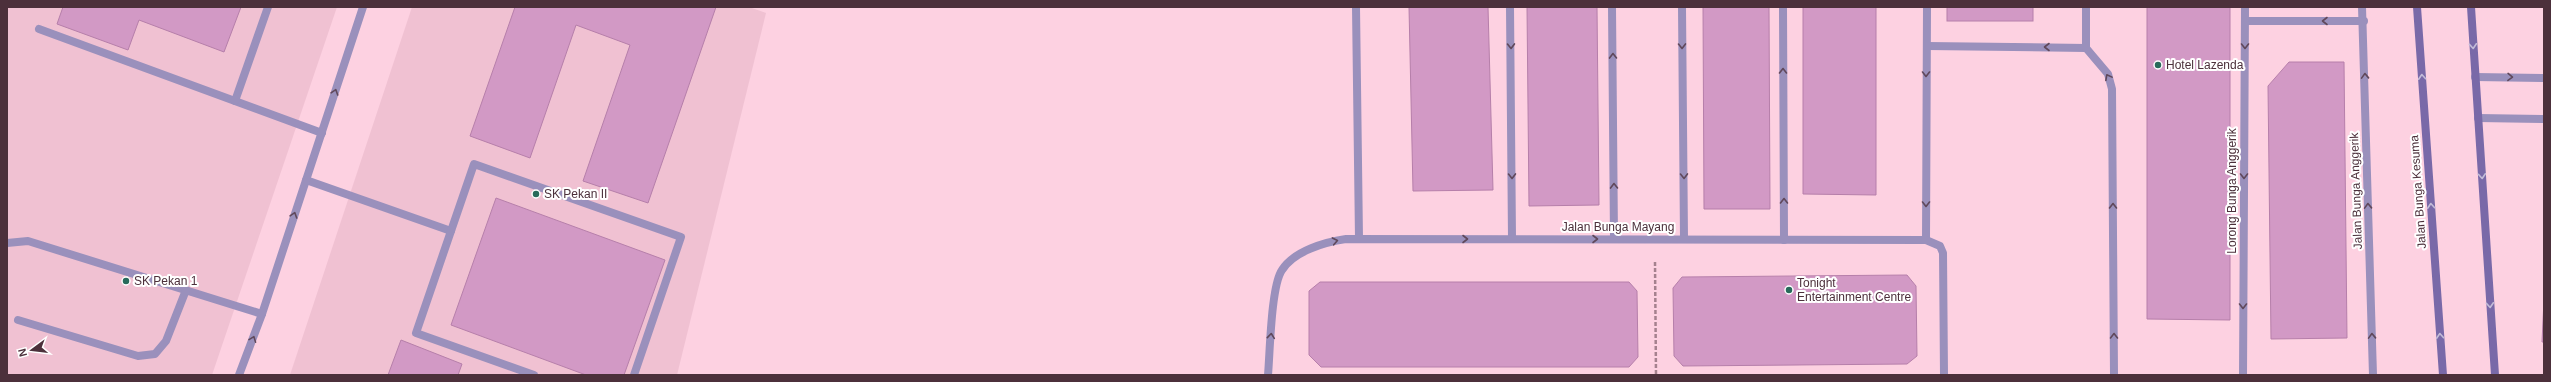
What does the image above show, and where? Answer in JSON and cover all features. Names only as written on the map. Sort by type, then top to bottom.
[{"type":"street","points":[[235,101],[268,7]]},
{"type":"street","points":[[239,375],[262,314],[363,7]]},
{"type":"street","points":[[1356,7],[1359,239]]},
{"type":"street","points":[[1510,7],[1512,239]]},
{"type":"street","points":[[1612,7],[1614,239]]},
{"type":"street","points":[[1682,7],[1684,239]]},
{"type":"street","points":[[1783,7],[1784,240]]},
{"type":"street","points":[[1927,7],[1926,240],[1940,246],[1943,253],[1944,375]]},
{"type":"street","points":[[2086,7],[2086,48],[2108,74],[2112,90],[2114,375]]},
{"type":"street","name":"Lorong Bunga Anggerik","points":[[2243,375],[2245,7]]},
{"type":"street","name":"Jalan Bunga Anggerik","points":[[2362,7],[2364,21],[2373,375]]},
{"type":"street","name":"Jalan Bunga Kesuma","points":[[2417,7],[2443,375]]},
{"type":"street","points":[[2471,7],[2495,375]]},
{"type":"street","points":[[2245,21],[2364,21]]},
{"type":"street","points":[[39,30],[322,133]]},
{"type":"street","points":[[1927,46],[2086,48]]},
{"type":"street","points":[[2476,77],[2544,78]]},
{"type":"street","points":[[2478,118],[2544,119]]},
{"type":"street","points":[[534,375],[416,333],[474,164],[681,237],[634,375]]},
{"type":"street","points":[[306,180],[451,231]]},
{"type":"street","name":"Jalan Bunga Mayang","points":[[1268,375],[1276,284],[1282,270],[1292,258],[1330,241],[1359,239],[1926,240]]},
{"type":"street","points":[[7,243],[28,241],[262,314]]},
{"type":"street","points":[[18,320],[138,356],[155,354],[166,341],[186,290]]},
{"type":"path","points":[[1655,239],[1656,375]]},
{"type":"shaded area","points":[[7,7],[337,7],[212,375],[7,375]]},
{"type":"shaded area","name":"SK Pekan II","points":[[412,7],[749,7],[766,13],[677,375],[290,375]]},
{"type":"building","points":[[63,7],[241,7],[224,52],[139,20],[128,50],[57,24]]},
{"type":"building","points":[[515,7],[716,7],[648,203],[583,181],[630,45],[576,25],[530,158],[470,136]]},
{"type":"building","points":[[1409,7],[1488,7],[1493,190],[1413,191]]},
{"type":"building","points":[[1527,7],[1597,7],[1599,205],[1529,206]]},
{"type":"building","points":[[1703,7],[1769,7],[1770,209],[1704,209]]},
{"type":"building","points":[[1803,7],[1876,7],[1876,195],[1803,194]]},
{"type":"building","points":[[1947,7],[2033,7],[2033,21],[1947,21]]},
{"type":"building","points":[[2147,7],[2230,7],[2230,320],[2147,319]]},
{"type":"building","points":[[2289,62],[2344,62],[2347,338],[2271,339],[2268,86]]},
{"type":"building","points":[[496,198],[665,260],[624,375],[586,375],[451,325]]},
{"type":"building","points":[[1907,275],[1916,286],[1917,356],[1907,364],[1683,366],[1674,356],[1673,288],[1682,277]]},
{"type":"building","points":[[1320,282],[1629,282],[1637,291],[1638,357],[1629,367],[1321,367],[1309,355],[1309,291]]},
{"type":"building","points":[[2544,300],[2544,342],[2542,342]]},
{"type":"building","points":[[401,340],[462,364],[458,375],[388,375]]},
{"type":"place","name":"Hotel Lazenda","points":[[2158,65]]},
{"type":"place","name":"SK Pekan II","points":[[536,194]]},
{"type":"place","name":"SK Pekan 1","points":[[126,281]]},
{"type":"place","name":"Tonight Entertainment Centre","points":[[1789,290]]}]
